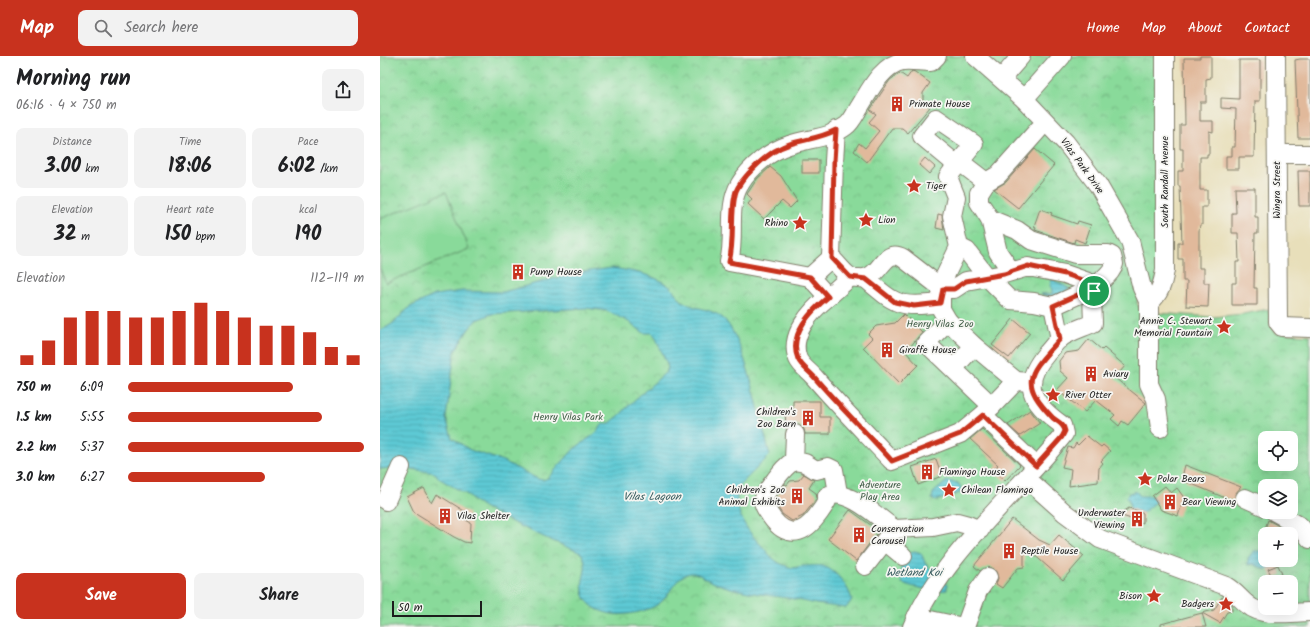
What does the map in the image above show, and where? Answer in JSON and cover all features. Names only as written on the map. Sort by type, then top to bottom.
[{"type":"street","points":[[828,297],[810,277],[729,262],[732,252],[732,212],[735,193],[754,167],[773,152],[789,144],[822,138],[847,125],[884,71],[902,61],[930,62],[937,56]]},
{"type":"street","points":[[1002,78],[1021,56]]},
{"type":"street","points":[[1024,99],[1062,56]]},
{"type":"street","name":"South Randall Avenue","points":[[1149,303],[1155,298],[1160,289],[1165,270],[1165,56]]},
{"type":"street","name":"Wingra Street","points":[[1276,56],[1278,324],[1284,327],[1310,328]]},
{"type":"street","name":"Vilas Park Drive","points":[[980,57],[1024,99],[1066,143],[1086,169],[1130,241],[1142,288],[1149,303]]},
{"type":"street","points":[[1011,271],[998,252],[990,219],[979,202],[979,193],[986,182],[998,175],[1039,129]]},
{"type":"street","points":[[810,277],[832,258],[836,130]]},
{"type":"street","points":[[1277,154],[1310,154]]},
{"type":"street","points":[[986,182],[958,163],[948,177],[956,197],[952,216],[959,247],[944,278],[941,309],[948,321],[974,346],[1024,381],[1035,397],[1055,420],[1062,425],[1065,431],[1062,437],[949,566],[916,618],[964,627],[978,591],[988,577]]},
{"type":"street","points":[[942,296],[903,258],[896,256],[887,258],[873,275],[858,278],[815,307],[802,325],[796,343],[798,359],[842,410],[892,461],[960,434],[1024,381],[1060,339],[1093,323],[1094,291],[1100,280],[1112,270],[1114,260],[1112,256],[1104,252],[1088,255],[1076,254],[1031,240],[1017,230],[990,219]]},
{"type":"street","points":[[959,247],[966,251],[987,277],[1010,300],[1034,302],[1053,306],[1082,293],[1094,291]]},
{"type":"street","points":[[1114,260],[1133,255]]},
{"type":"street","points":[[832,258],[858,278],[895,302],[914,306],[942,296],[966,281],[1004,274],[1028,266],[1065,274],[1088,282],[1094,291]]},
{"type":"street","points":[[1149,303],[1149,384],[1156,399],[1160,428]]},
{"type":"street","points":[[1053,306],[1060,339]]},
{"type":"street","points":[[948,321],[926,343],[953,369],[987,411],[1031,472],[1065,513],[1100,538],[1226,586],[1248,606],[1256,610],[1265,612],[1310,612]]},
{"type":"street","points":[[953,369],[974,346]]},
{"type":"street","points":[[794,461],[805,463],[816,470],[828,467],[834,470],[827,503],[809,527],[793,532],[783,530],[775,524],[764,505],[763,499],[780,473],[794,461],[795,434]]},
{"type":"street","points":[[386,501],[400,467]]},
{"type":"street","points":[[829,496],[853,499],[890,535],[903,556]]},
{"type":"street","points":[[1245,498],[1258,504]]},
{"type":"street","points":[[1288,519],[1300,526],[1310,539]]},
{"type":"street","points":[[865,566],[890,535],[957,522],[980,530]]},
{"type":"green space","points":[[380,56],[1158,56],[1159,270],[1155,284],[1138,295],[1137,304],[1143,312],[1213,317],[1243,314],[1269,309],[1270,325],[1276,333],[1310,335],[1310,627],[380,627]]},
{"type":"green space","points":[[446,192],[469,249],[386,283],[380,268],[380,219]]},
{"type":"water","name":"Vilas Lagoon","points":[[612,268],[649,276],[669,286],[681,300],[691,306],[715,313],[725,320],[740,347],[746,365],[770,455],[738,487],[737,504],[739,512],[750,533],[779,563],[793,568],[804,566],[823,566],[833,571],[845,585],[852,600],[846,608],[739,590],[710,581],[698,574],[690,573],[677,581],[665,599],[654,607],[621,615],[607,613],[588,603],[585,597],[582,586],[585,563],[581,553],[498,515],[440,479],[435,473],[401,467],[380,469],[380,331],[392,324],[410,307],[435,295],[462,291],[503,292],[575,273]],"holes":[[[586,308],[607,311],[629,322],[644,333],[652,333],[655,336],[668,368],[665,373],[630,404],[620,415],[610,423],[603,424],[596,433],[574,449],[548,478],[543,480],[538,479],[503,461],[470,450],[452,438],[446,418],[455,351],[476,320],[492,314]]]},
{"type":"water","points":[[1052,279],[1070,289],[1052,298],[1041,294],[1052,294],[1050,285]]},
{"type":"water","points":[[947,481],[958,483],[961,487],[960,493],[935,501],[932,499],[933,493]]},
{"type":"water","points":[[1136,491],[1140,496],[1152,496],[1156,502],[1143,513],[1130,509],[1129,500],[1126,498],[1129,493]]},
{"type":"water","name":"Wetland Koi","points":[[915,551],[921,553],[926,565],[947,585],[947,590],[924,589],[902,583],[901,562],[910,552]]},
{"type":"water","points":[[1254,551],[1258,551],[1258,566],[1253,564],[1248,565],[1248,558]]},
{"type":"water","points":[[1260,567],[1274,567],[1266,570]]},
{"type":"building","points":[[1200,56],[1211,56],[1211,78],[1206,79],[1206,102],[1200,102],[1200,121],[1213,121],[1213,132],[1209,131],[1209,154],[1207,154],[1207,157],[1200,157],[1200,190],[1207,190],[1207,207],[1202,207],[1202,225],[1200,225],[1199,231],[1199,268],[1204,268],[1204,283],[1209,283],[1208,307],[1186,306],[1187,281],[1183,281],[1183,259],[1178,259],[1178,243],[1182,243],[1178,171],[1183,171],[1183,149],[1180,149],[1180,125],[1185,125],[1184,58],[1200,58]]},
{"type":"building","points":[[1310,59],[1310,138],[1298,138],[1295,60]]},
{"type":"building","points":[[1239,60],[1260,60],[1260,101],[1255,101],[1254,157],[1239,157],[1239,169],[1226,169],[1226,156],[1232,156],[1232,147],[1235,147],[1236,109],[1221,108],[1221,98],[1239,99]]},
{"type":"building","name":"Primate House","points":[[912,71],[930,83],[923,93],[923,102],[930,107],[908,133],[902,128],[892,128],[867,162],[854,151],[859,143],[865,148],[879,131],[869,122],[876,114],[870,110],[890,80],[900,73],[907,78]]},
{"type":"building","points":[[1035,149],[1054,165],[1018,208],[994,189],[1006,182]]},
{"type":"building","points":[[925,158],[935,167],[929,174],[919,165]]},
{"type":"building","points":[[802,160],[819,160],[819,173],[802,173]]},
{"type":"building","points":[[770,167],[781,176],[797,201],[790,208],[782,201],[764,219],[748,204],[752,199],[747,194],[757,179]]},
{"type":"building","points":[[1298,171],[1310,171],[1310,206],[1299,206]]},
{"type":"building","points":[[1235,188],[1255,188],[1255,217],[1258,217],[1258,233],[1255,233],[1254,288],[1257,288],[1257,305],[1232,305],[1232,283],[1236,283],[1236,262],[1239,262],[1238,233],[1232,233],[1232,213],[1236,213]]},
{"type":"building","points":[[1040,209],[1052,213],[1051,215],[1077,224],[1078,221],[1091,225],[1085,243],[1075,239],[1074,243],[1035,230],[1036,227],[1034,226]]},
{"type":"building","points":[[938,214],[942,215],[944,230],[936,228]]},
{"type":"building","name":"Giraffe House","points":[[904,314],[922,332],[906,352],[918,365],[899,384],[863,347],[872,338],[868,334],[876,326],[895,323]]},
{"type":"building","points":[[1013,319],[1030,333],[1009,358],[992,345]]},
{"type":"building","name":"Aviary","points":[[1089,339],[1102,350],[1104,348],[1125,366],[1115,378],[1146,403],[1128,425],[1122,421],[1119,426],[1111,419],[1115,415],[1096,400],[1085,412],[1057,390],[1068,378],[1060,371],[1059,361],[1065,353],[1079,351]]},
{"type":"building","name":"Children's Zoo Barn","points":[[793,401],[820,401],[820,417],[830,417],[830,434],[805,434],[804,429],[796,424],[786,428],[785,410],[793,410]]},
{"type":"building","points":[[1030,410],[1040,423],[1020,436],[1008,425]]},
{"type":"building","points":[[982,429],[1020,465],[1005,481],[993,470],[998,465],[970,439]]},
{"type":"building","points":[[1087,436],[1101,447],[1103,445],[1110,451],[1101,461],[1103,463],[1099,468],[1098,482],[1069,486],[1071,469],[1062,467],[1068,447],[1073,448],[1076,443],[1078,445]]},
{"type":"building","name":"Flamingo House","points":[[936,459],[942,476],[918,485],[912,467]]},
{"type":"building","points":[[1185,465],[1241,487],[1235,494],[1235,502],[1187,482],[1183,473]]},
{"type":"building","name":"Children's Zoo Animal Exhibits","points":[[804,474],[814,480],[809,488],[816,493],[817,498],[803,516],[792,521],[782,514],[778,508],[776,497],[785,484],[787,485],[790,481],[799,480]]},
{"type":"building","name":"Bear Viewing","points":[[1165,486],[1171,493],[1177,488],[1185,499],[1178,516],[1161,510],[1152,496]]},
{"type":"building","name":"Vilas Shelter","points":[[424,488],[432,503],[437,494],[469,514],[466,520],[471,523],[470,543],[454,537],[414,512],[407,497]]},
{"type":"building","name":"Underwater Viewing","points":[[1129,508],[1143,513],[1143,523],[1119,515]]},
{"type":"building","name":"Conservation Carousel","points":[[850,510],[879,531],[856,561],[828,539]]},
{"type":"building","name":"Reptile House","points":[[1012,519],[1039,540],[1050,545],[1059,535],[1084,556],[1063,580],[1024,546],[1024,567],[1018,568],[1002,588],[996,584],[998,578],[994,569],[989,567],[980,571],[974,566]]},
{"type":"building","points":[[1268,520],[1281,527],[1266,527]]},
{"type":"building","points":[[1279,567],[1282,574],[1271,575],[1268,569]]},
{"type":"building","points":[[1222,597],[1232,604],[1232,611],[1227,612],[1220,623],[1202,613],[1214,610]]},
{"type":"building","points":[[1202,613],[1206,627],[1161,627],[1161,624]]},
{"type":"place","name":"Primate House","points":[[897,104]]},
{"type":"place","name":"Tiger","points":[[914,186]]},
{"type":"place","name":"Lion","points":[[866,220]]},
{"type":"place","name":"Rhino","points":[[800,223]]},
{"type":"place","name":"Pump House","points":[[518,272]]},
{"type":"place","name":"Annie C. Stewart Memorial Fountain","points":[[1224,327]]},
{"type":"place","name":"Giraffe House","points":[[887,350]]},
{"type":"place","name":"Aviary","points":[[1091,374]]},
{"type":"place","name":"River Otter","points":[[1053,395]]},
{"type":"place","name":"Children's Zoo Barn","points":[[808,418]]},
{"type":"place","name":"Flamingo House","points":[[927,472]]},
{"type":"place","name":"Polar Bears","points":[[1145,479]]},
{"type":"place","name":"Chilean Flamingo","points":[[949,490]]},
{"type":"place","name":"Children's Zoo Animal Exhibits","points":[[797,496]]},
{"type":"place","name":"Bear Viewing","points":[[1170,502]]},
{"type":"place","name":"Vilas Shelter","points":[[445,516]]},
{"type":"place","name":"Underwater Viewing","points":[[1137,519]]},
{"type":"place","name":"Conservation Carousel","points":[[859,535]]},
{"type":"place","name":"Reptile House","points":[[1009,551]]},
{"type":"place","name":"Bison","points":[[1154,596]]},
{"type":"place","name":"Badgers","points":[[1226,604]]},
{"type":"route","points":[[836,130],[832,258],[850,277],[866,279],[895,302],[914,306],[940,303],[943,289],[954,289],[966,281],[1004,274],[1028,266],[1065,274],[1088,282],[1094,291],[1082,293],[1053,306],[1060,339],[1035,367],[1031,379],[1031,386],[1032,392],[1038,403],[1062,425],[1065,431],[1062,437],[1036,466],[983,415],[960,434],[892,461],[842,410],[798,359],[796,343],[802,325],[815,307],[828,297],[810,277],[729,262],[732,252],[732,212],[735,193],[754,167],[773,152],[789,144],[822,138],[836,130]]},
{"type":"park label","name":"Henry Vilas Zoo","points":[[940,324]]},
{"type":"park label","name":"Henry Vilas Park","points":[[568,417]]},
{"type":"park label","name":"Adventure Play Area","points":[[880,490]]}]
